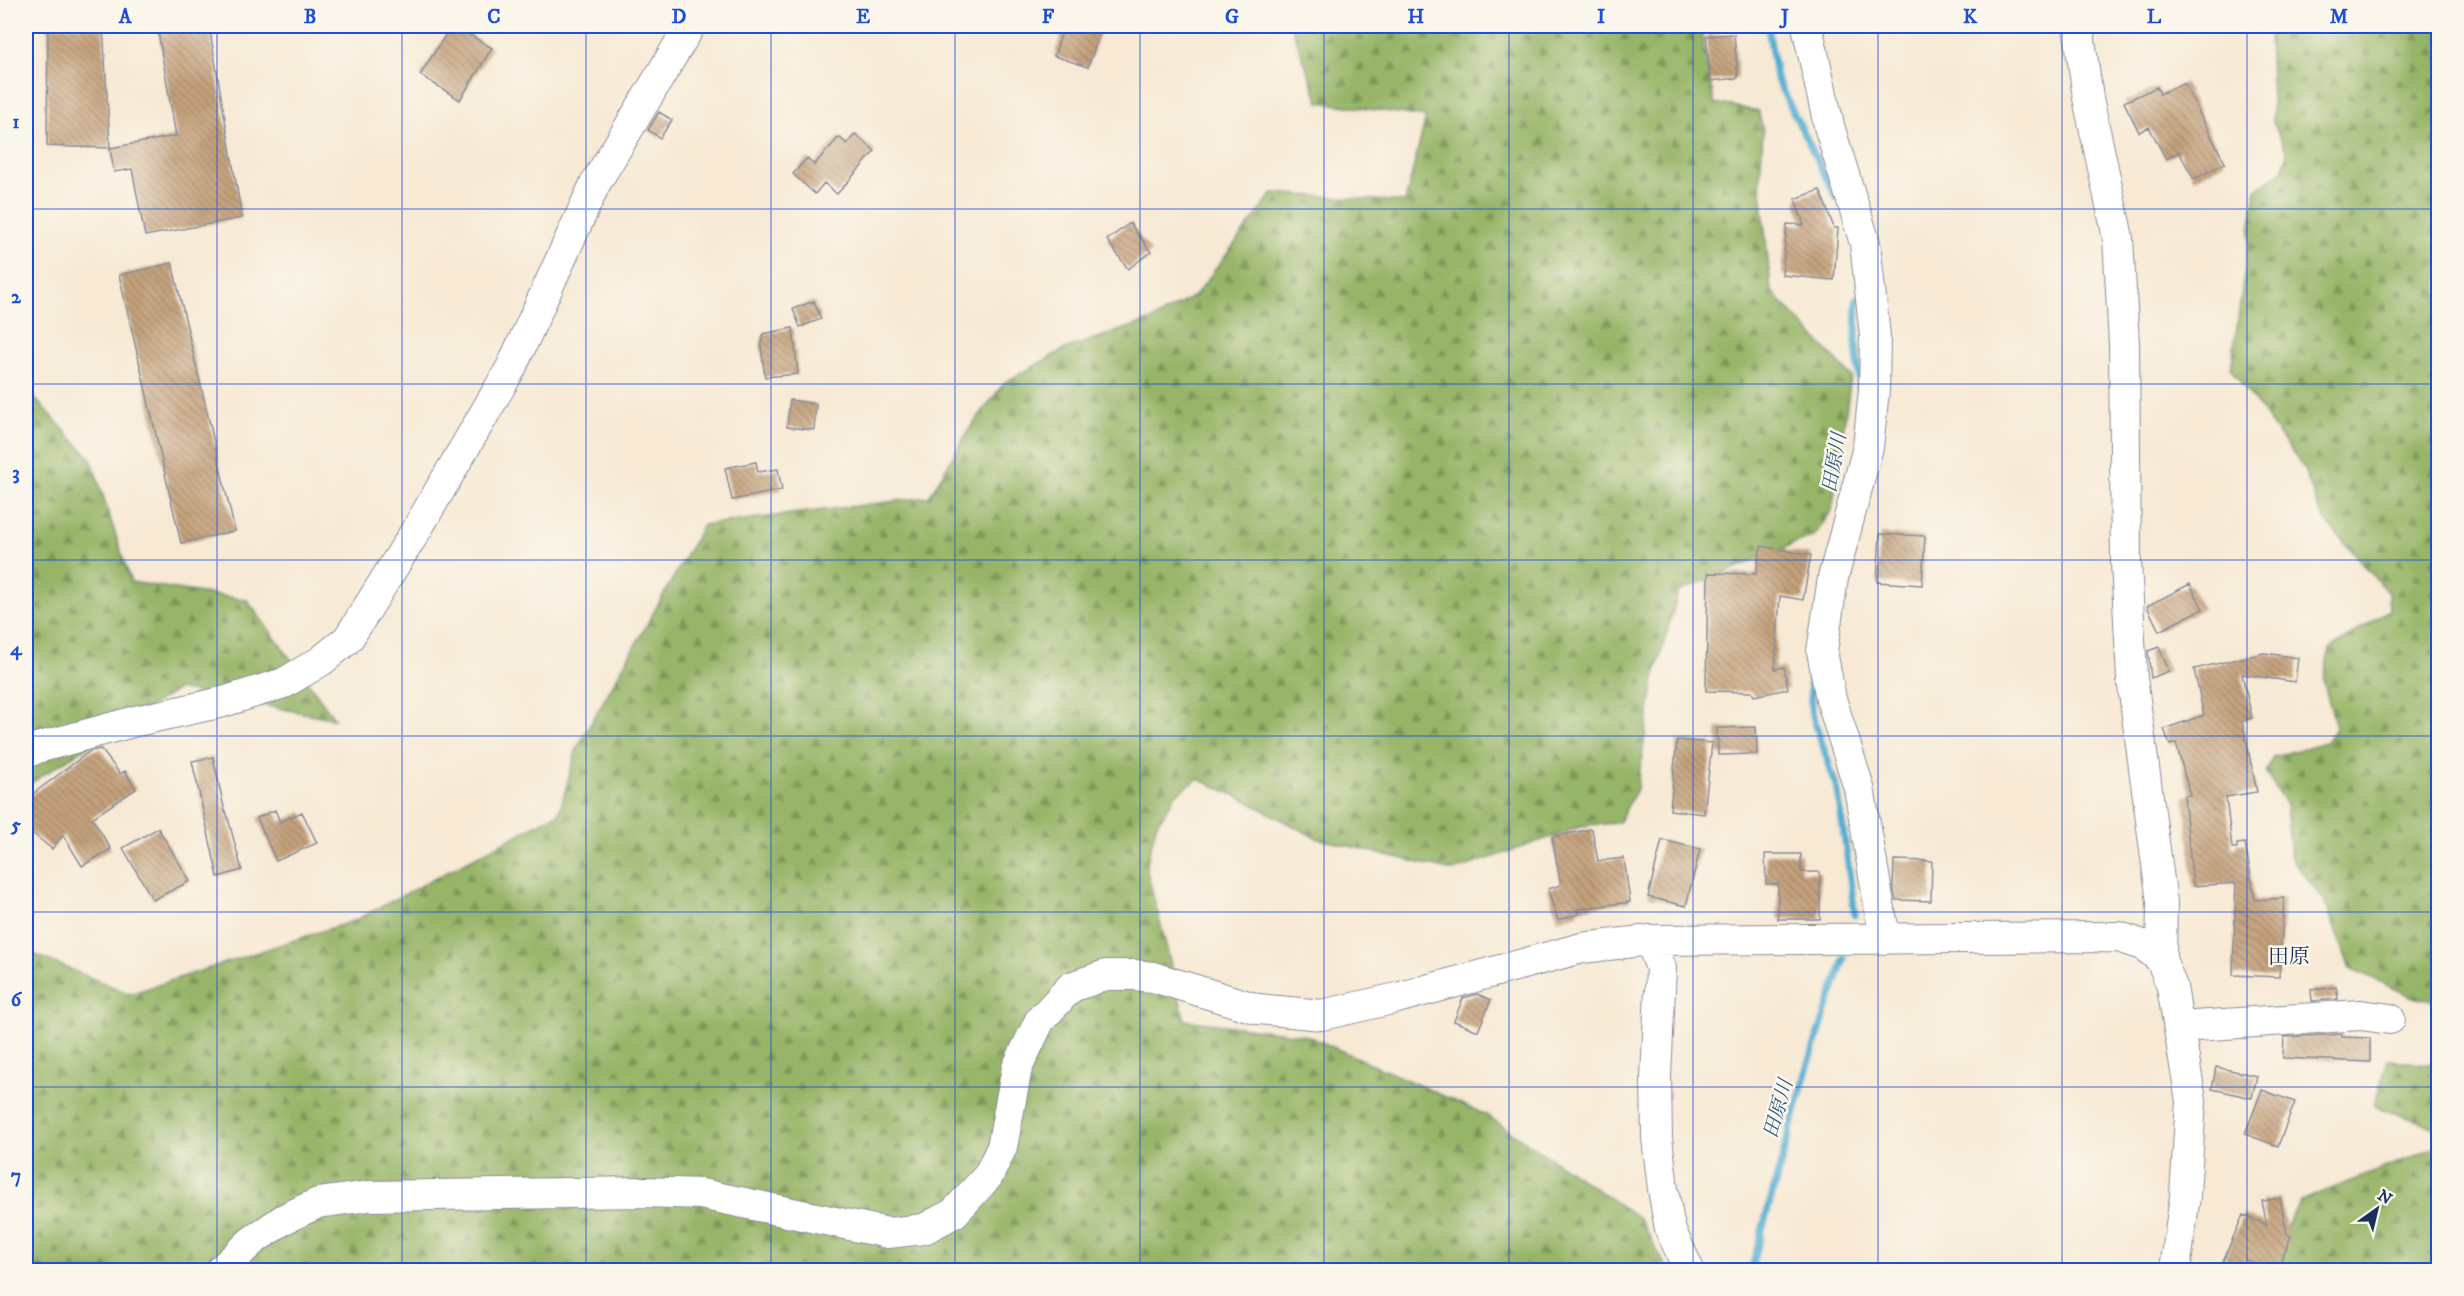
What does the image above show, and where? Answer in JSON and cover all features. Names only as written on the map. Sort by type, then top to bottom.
[{"type":"street","points":[[26,753],[136,721],[224,702],[284,683],[321,661],[348,639],[417,529],[511,368],[595,184],[690,26]]},
{"type":"street","points":[[1808,26],[1829,126],[1865,243],[1875,336],[1874,390],[1868,447],[1833,578],[1822,651],[1831,699],[1859,788],[1885,939]]},
{"type":"street","points":[[2078,26],[2088,98],[2118,238],[2124,344],[2126,562],[2132,678],[2162,902],[2161,959],[2172,987],[2191,1101],[2185,1196],[2175,1270]]},
{"type":"street","points":[[221,1270],[252,1241],[284,1219],[318,1203],[369,1196],[644,1192],[701,1194],[888,1233],[924,1229],[954,1213],[988,1176],[1002,1147],[1017,1068],[1040,1020],[1071,987],[1106,975],[1153,977],[1258,1009],[1322,1015],[1397,998],[1582,948],[1650,940],[2119,936],[2144,945],[2161,959]]},
{"type":"street","points":[[1650,940],[1661,968],[1656,1078],[1657,1138],[1663,1189],[1670,1229],[1689,1270]]},
{"type":"street","points":[[2179,1027],[2361,1015],[2390,1019]]},
{"type":"green space","points":[[1291,26],[1700,26],[1714,103],[1758,111],[1763,130],[1760,181],[1771,291],[1851,376],[1832,510],[1815,535],[1678,592],[1654,679],[1637,789],[1618,823],[1586,825],[1453,871],[1316,838],[1243,799],[1198,779],[1176,794],[1156,826],[1146,867],[1185,1020],[1308,1036],[1486,1115],[1639,1218],[1668,1270],[26,1270],[26,951],[130,994],[356,920],[559,813],[577,748],[703,525],[929,497],[970,428],[1005,382],[1067,348],[1152,320],[1196,295],[1273,193],[1405,202],[1426,117],[1319,102]]},
{"type":"green space","points":[[2272,26],[2438,26],[2438,1002],[2413,997],[2350,968],[2324,900],[2291,858],[2286,805],[2266,772],[2273,757],[2326,742],[2336,727],[2323,680],[2330,649],[2389,610],[2388,593],[2321,515],[2303,467],[2231,369],[2256,190],[2283,170],[2287,153],[2273,122],[2269,37]]},
{"type":"green space","points":[[26,389],[91,459],[131,582],[247,600],[335,719],[178,689],[26,786]]},
{"type":"green space","points":[[2388,1060],[2438,1065],[2438,1128],[2374,1106]]},
{"type":"green space","points":[[2438,1137],[2438,1270],[2263,1270],[2300,1201],[2435,1148]]},
{"type":"building","points":[[48,26],[103,26],[110,148],[47,146]]},
{"type":"building","points":[[157,26],[209,26],[242,218],[145,236],[132,169],[114,172],[110,148],[176,136]]},
{"type":"building","points":[[451,26],[455,26],[492,48],[460,100],[420,75]]},
{"type":"building","points":[[1064,26],[1102,26],[1088,67],[1054,56]]},
{"type":"building","points":[[1734,34],[1738,78],[1710,81],[1706,36]]},
{"type":"building","points":[[2184,83],[2225,163],[2194,179],[2179,152],[2166,159],[2149,127],[2139,132],[2124,102],[2157,87],[2160,94]]},
{"type":"building","points":[[659,112],[672,120],[660,138],[648,130]]},
{"type":"building","points":[[855,134],[875,151],[837,194],[824,183],[815,194],[793,174],[807,158],[814,165],[839,137],[847,144]]},
{"type":"building","points":[[1820,190],[1834,228],[1838,228],[1834,280],[1782,275],[1787,224],[1804,225],[1795,199]]},
{"type":"building","points":[[1130,223],[1151,252],[1128,269],[1107,240]]},
{"type":"building","points":[[172,263],[235,531],[181,543],[119,275]]},
{"type":"building","points":[[814,301],[821,319],[800,327],[793,309]]},
{"type":"building","points":[[793,328],[798,374],[765,377],[761,346],[763,334]]},
{"type":"building","points":[[790,400],[816,404],[814,430],[787,427]]},
{"type":"building","points":[[756,462],[758,472],[778,469],[782,490],[732,500],[725,468]]},
{"type":"building","points":[[1880,534],[1925,536],[1922,585],[1877,582]]},
{"type":"building","points":[[1761,546],[1811,555],[1803,600],[1780,596],[1775,669],[1784,667],[1788,689],[1754,696],[1752,692],[1706,691],[1708,573],[1756,574]]},
{"type":"building","points":[[2190,584],[2203,609],[2159,631],[2147,606]]},
{"type":"building","points":[[2159,647],[2169,671],[2151,678],[2148,651]]},
{"type":"building","points":[[2264,653],[2298,658],[2295,682],[2242,674],[2252,718],[2242,721],[2257,792],[2226,797],[2232,848],[2237,848],[2237,844],[2245,843],[2255,900],[2284,898],[2279,977],[2233,975],[2236,883],[2193,886],[2184,796],[2190,795],[2176,743],[2170,745],[2164,729],[2204,715],[2194,669]]},
{"type":"building","points":[[1756,727],[1757,754],[1718,755],[1717,728]]},
{"type":"building","points":[[1677,740],[1712,743],[1704,814],[1670,810]]},
{"type":"building","points":[[101,749],[120,774],[125,771],[136,789],[92,818],[111,849],[82,866],[63,835],[52,849],[26,828],[26,799],[90,751]]},
{"type":"building","points":[[213,757],[225,812],[242,870],[218,877],[192,761]]},
{"type":"building","points":[[275,810],[280,822],[302,812],[317,843],[276,861],[257,818]]},
{"type":"building","points":[[158,828],[190,881],[153,900],[123,848]]},
{"type":"building","points":[[1592,829],[1598,861],[1624,858],[1630,902],[1577,909],[1579,914],[1558,920],[1548,889],[1561,885],[1552,837]]},
{"type":"building","points":[[1662,840],[1700,849],[1686,906],[1648,897]]},
{"type":"building","points":[[1765,854],[1801,854],[1801,872],[1820,872],[1820,919],[1778,919],[1778,884],[1766,884]]},
{"type":"building","points":[[1894,860],[1932,861],[1931,901],[1896,900],[1893,887]]},
{"type":"building","points":[[2336,987],[2338,999],[2312,1001],[2311,990]]},
{"type":"building","points":[[1477,994],[1491,1000],[1478,1031],[1454,1021],[1463,998]]},
{"type":"building","points":[[2342,1034],[2342,1037],[2370,1038],[2370,1062],[2283,1058],[2284,1037]]},
{"type":"building","points":[[2216,1067],[2257,1076],[2252,1098],[2212,1089]]},
{"type":"building","points":[[2262,1090],[2295,1102],[2278,1146],[2245,1134]]},
{"type":"building","points":[[2280,1198],[2287,1234],[2291,1236],[2277,1270],[2247,1260],[2243,1270],[2219,1270],[2243,1215],[2267,1225],[2262,1201]]},
{"type":"waterway","name":"田原川","points":[[1768,26],[1776,78],[1836,197]]},
{"type":"waterway","name":"田原川","points":[[1857,298],[1856,343],[1860,389]]},
{"type":"waterway","name":"田原川","points":[[1810,664],[1811,710],[1838,792],[1855,915]]},
{"type":"waterway","name":"田原川","points":[[1751,1270],[1807,1069],[1844,958]]},
{"type":"district","name":"田原","points":[[2289,957]]}]
